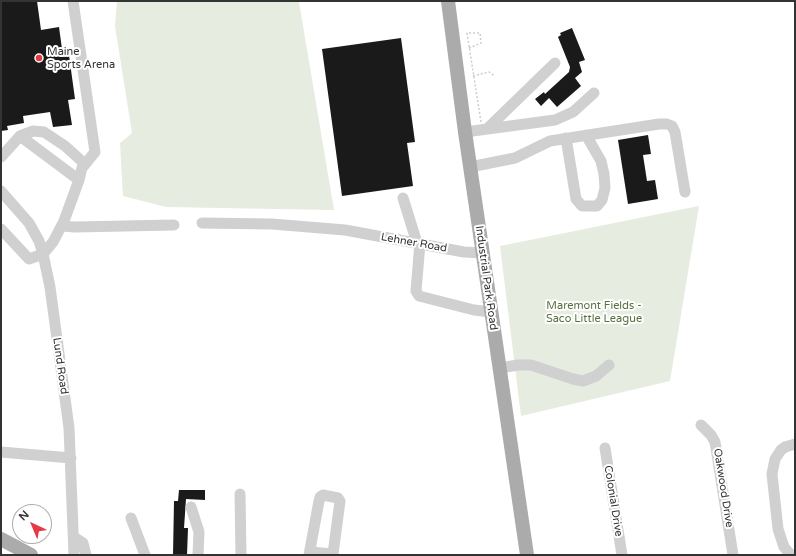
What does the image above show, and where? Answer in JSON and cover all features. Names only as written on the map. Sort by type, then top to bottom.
[{"type":"main road","name":"Industrial Park Road","points":[[448,1],[465,132],[527,555]]},
{"type":"main road","points":[[1,539],[31,555]]},
{"type":"street","points":[[1,228],[29,258],[43,254],[53,242],[62,226],[85,164],[94,156],[95,146],[73,1]]},
{"type":"street","points":[[484,129],[555,63]]},
{"type":"street","points":[[465,132],[555,120],[573,112],[594,93]]},
{"type":"street","points":[[555,120],[562,138],[576,199],[582,206],[597,206],[602,200],[605,188],[604,174],[601,161],[586,135]]},
{"type":"street","points":[[470,167],[515,158],[543,143],[562,138],[659,124],[672,126],[676,137],[685,192]]},
{"type":"street","points":[[1,157],[20,136],[33,131],[44,132],[65,146],[85,164]]},
{"type":"street","points":[[20,136],[79,180]]},
{"type":"street","name":"Lund Road","points":[[1,191],[29,223],[39,241],[50,287],[69,428],[74,555]]},
{"type":"street","points":[[402,198],[419,243],[416,291],[420,296],[474,310],[492,312]]},
{"type":"street","name":"Lehner Road","points":[[202,223],[272,224],[345,230],[464,252],[483,253]]},
{"type":"street","points":[[62,226],[75,228],[174,225]]},
{"type":"street","points":[[500,368],[518,365],[531,365],[583,381],[596,376],[609,365]]},
{"type":"street","name":"Oakwood Drive","points":[[701,425],[716,442],[734,555]]},
{"type":"street","points":[[791,555],[784,547],[778,529],[772,474],[775,459],[781,450],[795,444]]},
{"type":"street","name":"Colonial Drive","points":[[604,448],[622,555]]},
{"type":"street","points":[[1,452],[71,458]]},
{"type":"street","points":[[240,494],[241,555]]},
{"type":"street","points":[[323,495],[338,498],[340,501],[333,554],[309,554],[320,497],[323,495]]},
{"type":"street","points":[[191,507],[199,532],[198,555]]},
{"type":"street","points":[[131,518],[145,555]]},
{"type":"street","points":[[74,537],[83,543],[86,555]]},
{"type":"path","points":[[469,48],[481,42],[480,33],[467,33],[469,48],[473,76],[484,129]]},
{"type":"path","points":[[473,76],[489,72],[495,76]]},
{"type":"green space","points":[[117,1],[301,1],[299,2],[334,210],[166,207],[123,196],[120,143],[132,133],[115,26]]},
{"type":"green space","name":"Maremont Fields - Saco Little League","points":[[699,206],[670,381],[521,416],[500,246]]},
{"type":"building","name":"Maine Sports Arena","points":[[1,1],[37,1],[41,30],[59,27],[62,49],[68,48],[75,99],[68,100],[72,125],[53,127],[50,112],[23,116],[24,123],[7,126],[8,130],[1,131]]},
{"type":"building","points":[[572,28],[585,60],[579,62],[582,72],[575,78],[581,86],[557,107],[549,98],[541,106],[535,99],[544,92],[545,94],[569,72],[570,67],[558,37],[561,35],[560,33]]},
{"type":"building","points":[[401,38],[415,142],[407,143],[413,186],[342,196],[322,49]]},
{"type":"building","points":[[648,135],[651,154],[643,155],[647,181],[655,180],[658,199],[628,204],[618,140]]},
{"type":"building","points":[[179,490],[205,490],[205,500],[186,499],[184,528],[188,528],[187,555],[173,555],[174,501],[178,501]]},
{"type":"place","name":"Maine Sports Arena","points":[[39,58]]}]
